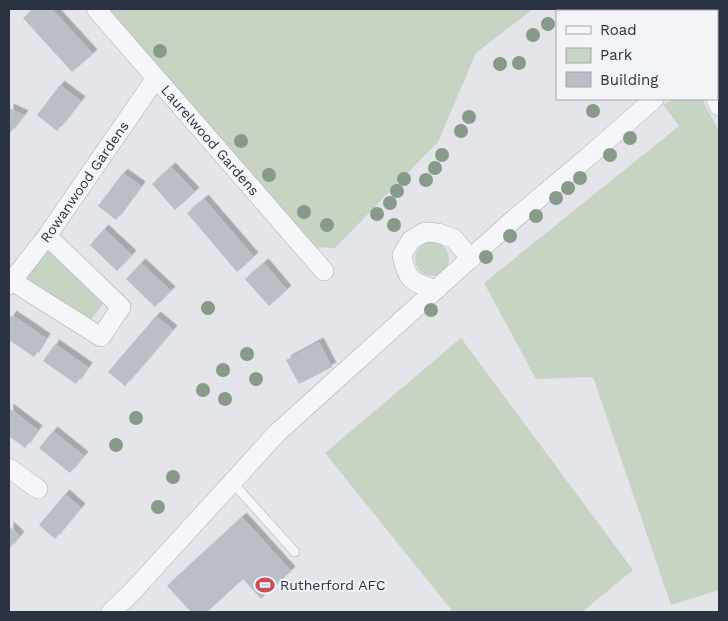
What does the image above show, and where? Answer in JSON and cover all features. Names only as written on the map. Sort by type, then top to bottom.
[{"type":"street","name":"Laurelwood Gardens","points":[[96,9],[324,271]]},
{"type":"street","name":"Rowanwood Gardens","points":[[10,283],[47,236],[156,78]]},
{"type":"street","points":[[111,612],[132,592],[277,433],[513,220],[653,100]]},
{"type":"street","points":[[436,290],[417,284],[405,272],[402,255],[411,240],[425,232],[438,233],[454,239],[471,259]]},
{"type":"street","points":[[10,283],[101,337],[121,307],[47,236]]},
{"type":"street","points":[[9,468],[38,489]]},
{"type":"lane","points":[[232,482],[295,552]]},
{"type":"green space","points":[[106,9],[533,9],[476,53],[438,142],[335,248],[313,247]]},
{"type":"green space","points":[[672,100],[703,100],[719,131],[719,590],[671,605],[593,377],[536,379],[484,283],[679,126],[663,105]]},
{"type":"green space","points":[[432,242],[439,243],[444,247],[448,252],[448,266],[444,271],[439,275],[432,276],[425,275],[420,271],[416,266],[415,259],[416,252],[420,247],[425,243]]},
{"type":"green space","points":[[46,248],[106,301],[90,320],[24,278]]},
{"type":"green space","points":[[461,338],[633,570],[582,612],[453,612],[325,453]]},
{"type":"building","points":[[33,9],[52,9],[93,54],[72,72],[23,18]]},
{"type":"building","points":[[60,85],[81,101],[57,131],[37,115]]},
{"type":"building","points":[[9,108],[24,115],[9,134]]},
{"type":"building","points":[[171,167],[195,192],[175,210],[152,184]]},
{"type":"building","points":[[123,173],[141,186],[116,220],[98,206]]},
{"type":"building","points":[[204,199],[254,257],[237,272],[187,213]]},
{"type":"building","points":[[104,229],[132,255],[117,271],[90,245]]},
{"type":"building","points":[[141,263],[171,291],[155,307],[126,279]]},
{"type":"building","points":[[264,263],[287,290],[269,306],[245,279]]},
{"type":"building","points":[[12,315],[46,338],[34,357],[9,340],[9,320]]},
{"type":"building","points":[[156,316],[173,330],[125,386],[108,372]]},
{"type":"building","points":[[319,342],[332,367],[299,384],[286,360]]},
{"type":"building","points":[[55,344],[88,367],[76,384],[43,361]]},
{"type":"building","points":[[9,408],[38,430],[25,448],[9,436]]},
{"type":"building","points":[[53,431],[84,456],[70,473],[39,448]]},
{"type":"building","points":[[65,494],[81,508],[55,539],[39,525]]},
{"type":"building","points":[[242,517],[291,571],[261,599],[243,579],[207,612],[191,612],[167,586]]},
{"type":"building","points":[[9,526],[20,536],[9,549]]},
{"type":"place","name":"Rutherford AFC","points":[[265,585]]}]
